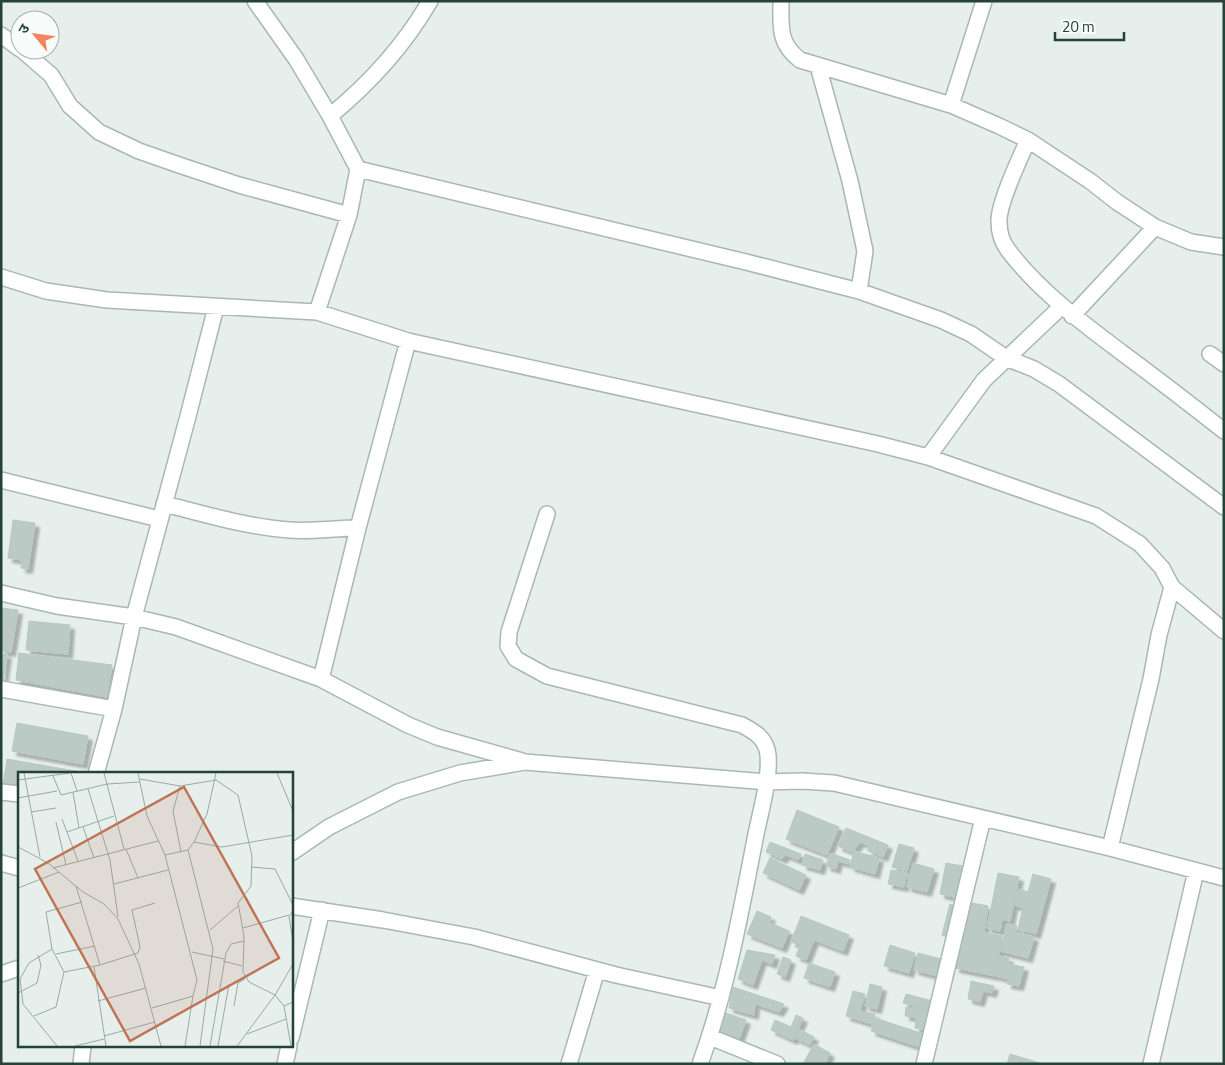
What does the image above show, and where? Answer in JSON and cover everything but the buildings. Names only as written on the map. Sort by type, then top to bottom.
[{"type":"street","points":[[255,1],[296,59],[330,116],[358,169],[349,215],[317,312]]},
{"type":"street","points":[[330,116],[357,94],[396,52],[430,1]]},
{"type":"street","points":[[781,1],[781,28],[784,43],[790,52],[800,60],[951,105],[1028,140],[1155,227],[1191,242],[1224,247]]},
{"type":"street","points":[[951,105],[984,1]]},
{"type":"street","points":[[34,60],[51,75],[70,106],[99,132],[139,152],[239,185],[349,215]]},
{"type":"street","points":[[818,66],[850,181],[864,242],[865,251],[859,291]]},
{"type":"street","points":[[1028,140],[1003,202],[998,220],[1001,237],[1008,250],[1067,311],[1224,431]]},
{"type":"street","points":[[358,169],[859,291],[941,320],[971,334],[1006,358],[1034,369],[1059,384],[1224,507]]},
{"type":"street","points":[[928,457],[984,380],[1006,358],[1067,311],[1155,227]]},
{"type":"street","points":[[1,278],[46,291],[108,300],[317,312],[408,341],[831,433],[928,457],[1096,516],[1140,544],[1162,568],[1172,588],[1224,632]]},
{"type":"street","points":[[97,772],[114,709],[134,617],[159,519],[216,306]]},
{"type":"street","points":[[321,679],[358,528],[408,341]]},
{"type":"street","points":[[1210,354],[1224,364]]},
{"type":"street","points":[[1,480],[159,519]]},
{"type":"street","points":[[164,504],[247,524],[287,530],[312,531],[358,528]]},
{"type":"street","points":[[547,514],[509,632],[508,646],[516,659],[547,676],[742,725],[756,732],[763,740],[768,754],[766,782],[721,998],[700,1064]]},
{"type":"street","points":[[1110,848],[1151,679],[1159,635],[1172,588]]},
{"type":"street","points":[[1,593],[57,606],[134,617],[176,627],[321,679],[408,726],[437,737],[525,762],[766,782],[802,780],[834,783],[1110,848],[1224,878]]},
{"type":"street","points":[[1,689],[114,709]]},
{"type":"street","points":[[292,853],[329,827],[398,792],[460,773],[525,762]]},
{"type":"street","points":[[1,792],[18,794]]},
{"type":"street","points":[[924,1064],[983,818]]},
{"type":"street","points":[[1,862],[18,868]]},
{"type":"street","points":[[1151,1064],[1196,871]]},
{"type":"street","points":[[292,906],[382,920],[474,938],[597,970],[721,998]]},
{"type":"street","points":[[292,1034],[322,910]]},
{"type":"street","points":[[1,974],[18,968]]},
{"type":"street","points":[[569,1064],[597,970]]},
{"type":"street","points":[[710,1037],[777,1064]]},
{"type":"street","points":[[81,1064],[83,1048]]},
{"type":"street","points":[[285,1064],[289,1048]]}]
